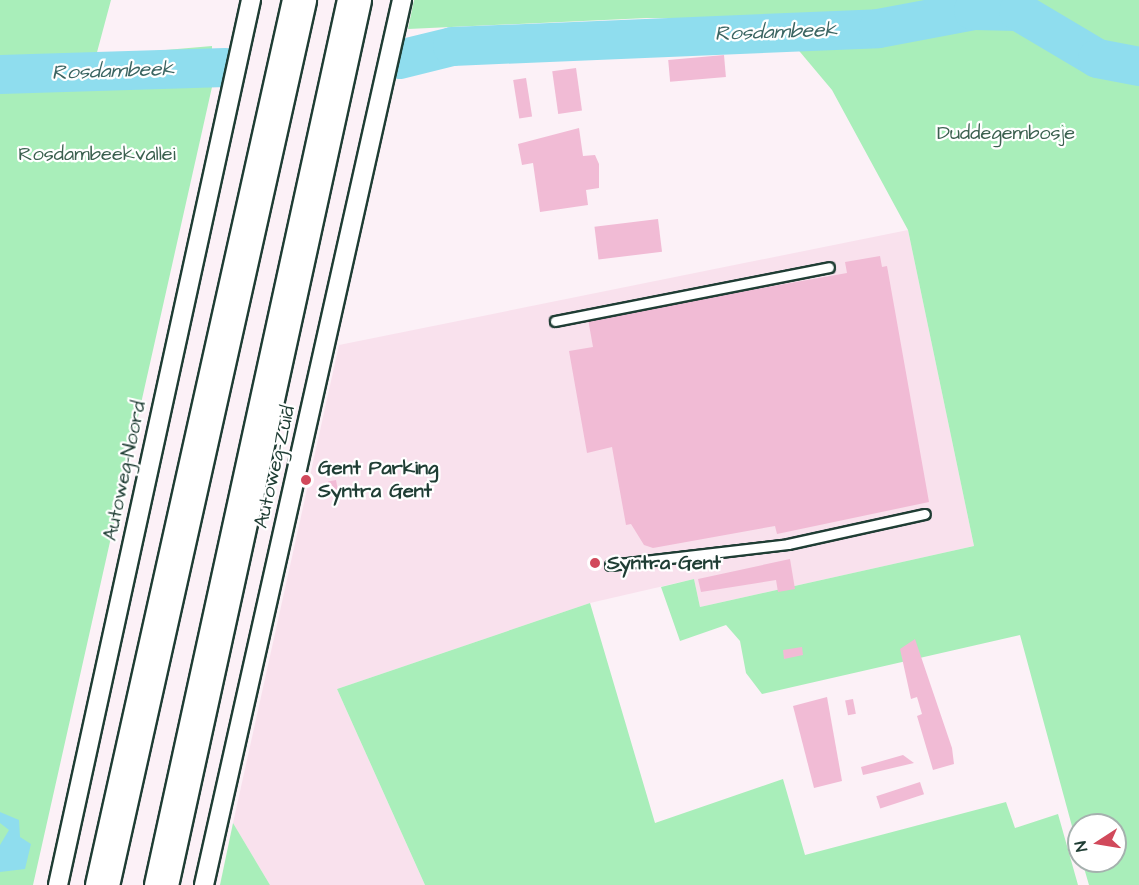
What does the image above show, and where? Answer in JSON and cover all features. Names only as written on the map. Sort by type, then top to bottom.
[{"type":"highway","points":[[102,885],[299,0]]},
{"type":"highway","points":[[161,885],[354,0]]},
{"type":"street","name":"Autoweg-Noord","points":[[58,885],[251,0]]},
{"type":"street","name":"Autoweg-Zuid","points":[[204,885],[402,0]]},
{"type":"lane","points":[[555,321],[829,267]]},
{"type":"lane","points":[[610,565],[788,544],[925,514]]},
{"type":"shaded area","name":"Syntra Gent","points":[[908,230],[974,546],[700,607],[694,579],[590,603],[337,689],[425,885],[270,885],[233,823],[339,345]]},
{"type":"green space","name":"Rosdambeekvallei","points":[[0,0],[111,0],[96,56],[212,46],[212,87],[33,885],[0,885]]},
{"type":"green space","name":"Duddegembosje","points":[[414,0],[1139,0],[1139,885],[1089,885],[1086,873],[1127,873],[1127,813],[1068,813],[1020,635],[762,694],[746,673],[740,641],[726,625],[680,641],[661,587],[694,579],[700,607],[974,546],[908,230],[832,90],[795,46],[755,19],[647,18],[408,29]]},
{"type":"green space","points":[[590,603],[655,823],[783,779],[805,855],[1006,802],[1015,828],[1058,814],[1067,846],[1067,873],[1075,873],[1078,885],[425,885],[337,689]]},
{"type":"green space","points":[[233,823],[270,885],[220,885]]},
{"type":"water","points":[[0,812],[19,820],[20,837],[31,844],[25,869],[0,872],[0,845],[9,830],[0,823]]},
{"type":"building","points":[[724,55],[726,77],[670,82],[668,60]]},
{"type":"building","points":[[576,68],[582,111],[558,114],[552,71]]},
{"type":"building","points":[[526,78],[532,117],[519,119],[513,80]]},
{"type":"building","points":[[579,128],[583,156],[595,155],[599,164],[599,188],[586,190],[588,205],[540,212],[533,163],[522,165],[518,144]]},
{"type":"building","points":[[658,219],[662,252],[598,260],[594,227]]},
{"type":"building","points":[[880,256],[882,267],[887,266],[929,502],[777,534],[775,526],[653,548],[644,545],[631,524],[626,525],[612,447],[587,453],[569,351],[593,347],[588,319],[847,273],[845,262]]},
{"type":"building","points":[[336,480],[338,491],[330,492],[328,481]]},
{"type":"building","points":[[790,559],[795,589],[778,592],[776,580],[701,592],[698,579]]},
{"type":"building","points":[[915,639],[952,748],[954,764],[933,770],[917,716],[922,714],[917,697],[911,699],[900,649]]},
{"type":"building","points":[[802,647],[803,655],[784,659],[783,650]]},
{"type":"building","points":[[827,697],[842,781],[814,788],[793,706]]},
{"type":"building","points":[[853,699],[856,714],[848,715],[845,701]]},
{"type":"building","points":[[903,755],[914,763],[863,775],[861,767]]},
{"type":"building","points":[[920,782],[924,794],[880,809],[876,796]]},
{"type":"waterway","name":"Rosdambeek","points":[[399,59],[452,46],[878,28],[973,10],[1018,11],[1097,58],[1139,66]]},
{"type":"waterway","name":"Rosdambeek","points":[[0,74],[225,67]]},
{"type":"place","name":"Gent Parking Syntra Gent","points":[[306,480]]},
{"type":"place","name":"Syntra Gent","points":[[595,563]]}]
